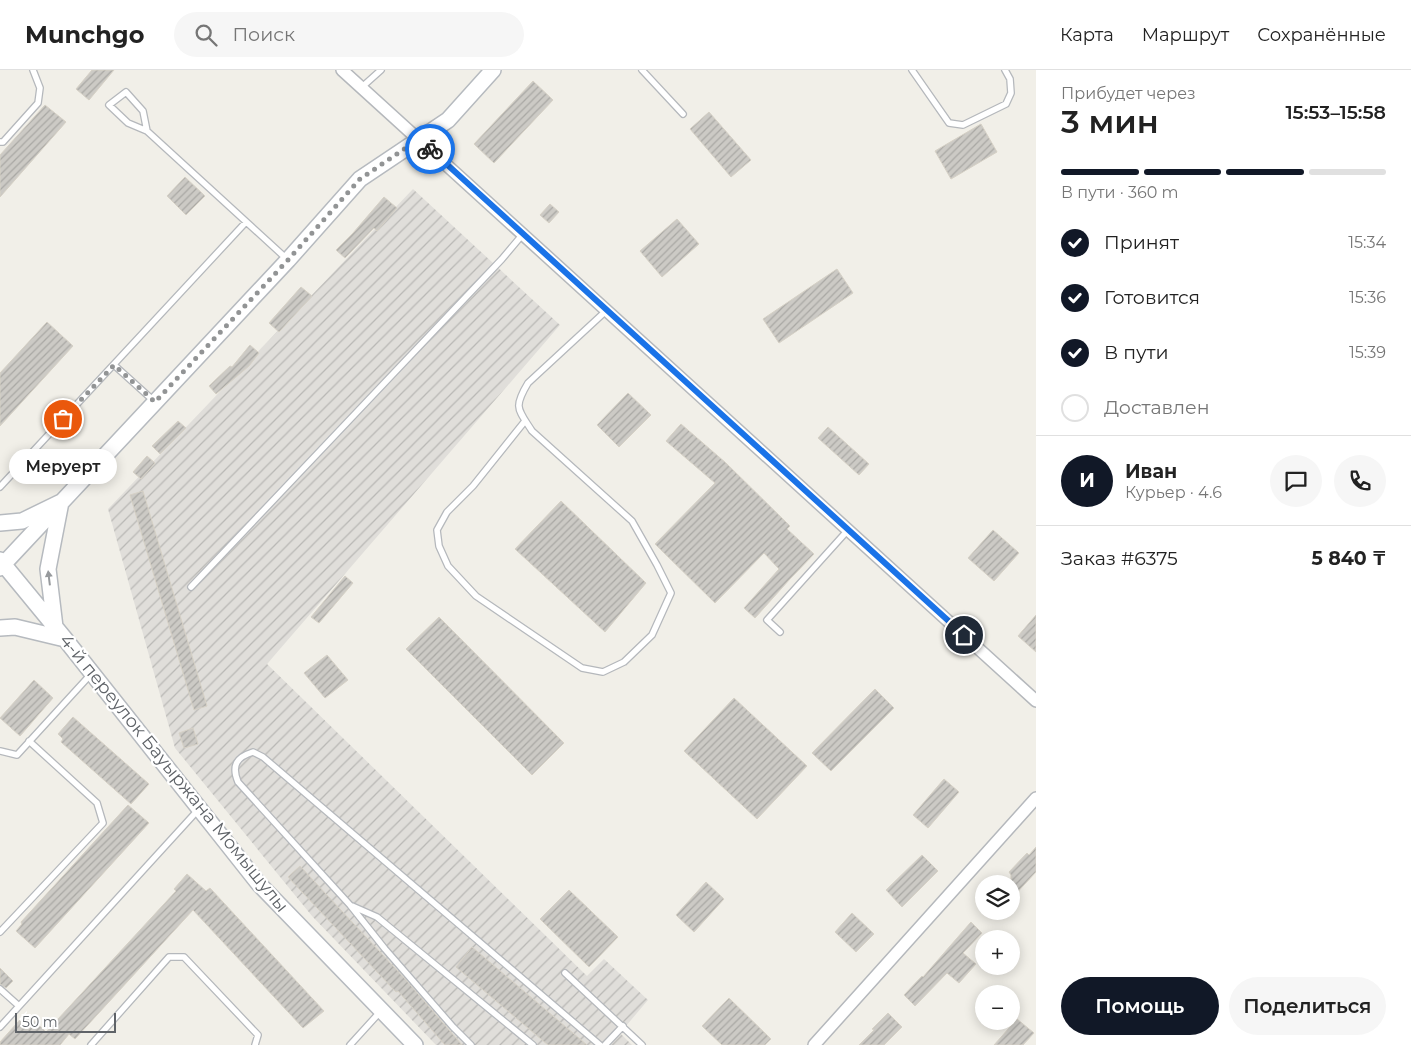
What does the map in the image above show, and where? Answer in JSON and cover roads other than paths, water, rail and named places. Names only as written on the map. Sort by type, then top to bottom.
[{"type":"street","points":[[342,70],[1036,701]]},
{"type":"street","points":[[1,564],[62,502],[288,260],[360,179],[448,120],[493,70]]},
{"type":"street","points":[[0,523],[22,522],[62,502]]},
{"type":"street","points":[[55,627],[48,569],[62,502]]},
{"type":"street","name":"4-й переулок Бауыржана Момышулы","points":[[1,564],[65,639],[259,884],[415,1045]]},
{"type":"street","points":[[0,628],[15,627],[65,639]]},
{"type":"street","points":[[814,1045],[1036,798]]},
{"type":"lane","points":[[0,142],[3,142],[38,103],[40,88],[33,70]]},
{"type":"lane","points":[[362,87],[381,70]]},
{"type":"lane","points":[[642,70],[683,114]]},
{"type":"lane","points":[[912,70],[948,123],[963,125],[1006,104],[1010,93],[1010,79],[1005,70]]},
{"type":"lane","points":[[147,131],[143,111],[126,92],[109,105],[128,123],[147,131],[288,260]]},
{"type":"lane","points":[[0,487],[246,222]]},
{"type":"lane","points":[[191,587],[523,234]]},
{"type":"lane","points":[[525,421],[473,486],[448,512],[437,530],[439,546],[448,566],[476,596],[582,668],[603,672],[624,662],[652,635],[671,593],[632,521],[532,431],[519,411],[520,397],[528,383],[607,310]]},
{"type":"lane","points":[[114,365],[155,402]]},
{"type":"lane","points":[[780,632],[768,620],[848,530]]},
{"type":"lane","points":[[0,751],[16,755],[92,673]]},
{"type":"lane","points":[[0,932],[102,823],[96,803],[29,741]]},
{"type":"lane","points":[[471,1045],[452,1027],[350,905],[238,782],[234,772],[236,764],[244,755],[253,752],[263,757],[600,1045]]},
{"type":"lane","points":[[0,1027],[200,809]]},
{"type":"lane","points":[[350,905],[377,917],[533,1045]]},
{"type":"lane","points":[[91,1045],[170,957],[184,956],[258,1035],[255,1045]]},
{"type":"lane","points":[[566,973],[642,1045]]},
{"type":"lane","points":[[0,989],[19,1006]]},
{"type":"lane","points":[[350,1045],[381,1010]]},
{"type":"lane","points":[[605,1045],[623,1026]]},
{"type":"place","name":"Меруерт","points":[[63,419]]}]
